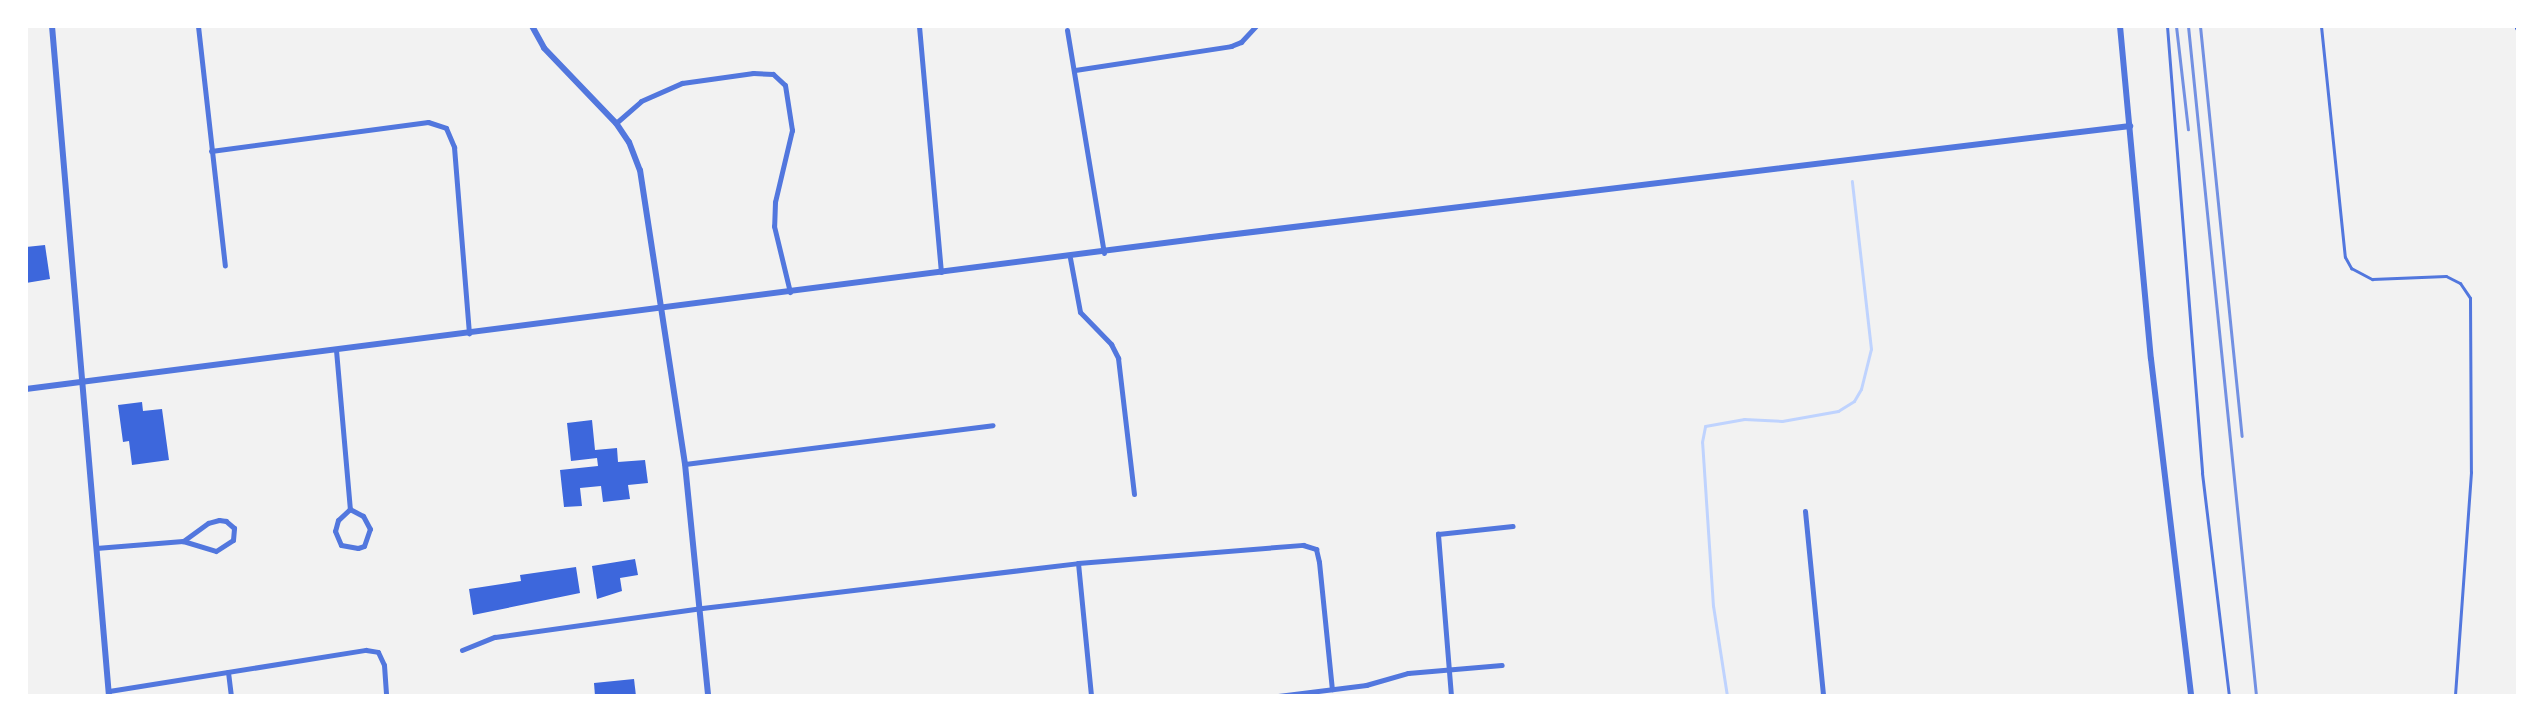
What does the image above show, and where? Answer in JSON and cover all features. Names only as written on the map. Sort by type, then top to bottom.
[{"type":"street","points":[[52,26],[109,693],[366,650],[377,652],[384,665],[386,696]]},
{"type":"street","points":[[198,26],[225,265]]},
{"type":"street","points":[[532,26],[544,48],[616,123],[629,142],[640,170],[685,464],[702,608],[708,696]]},
{"type":"street","points":[[919,26],[941,273]]},
{"type":"street","points":[[1075,70],[1231,46],[1241,42],[1256,26]]},
{"type":"street","points":[[2120,26],[2151,359],[2191,696]]},
{"type":"street","points":[[1067,30],[1104,253]]},
{"type":"street","points":[[616,123],[641,101],[682,83],[753,73],[773,74],[785,85],[792,130],[775,202],[774,226],[790,293]]},
{"type":"street","points":[[211,151],[428,122],[446,128],[454,147],[469,333]]},
{"type":"street","points":[[26,389],[2130,126]]},
{"type":"street","points":[[1070,258],[1080,312],[1111,344],[1118,358],[1134,494]]},
{"type":"street","points":[[336,350],[350,509]]},
{"type":"street","points":[[685,464],[993,425]]},
{"type":"street","points":[[350,509],[363,516],[370,529],[364,546],[358,548],[341,545],[337,540],[338,520],[350,509]]},
{"type":"street","points":[[1805,511],[1823,696]]},
{"type":"street","points":[[95,549],[183,541],[216,551],[233,540],[234,528],[226,521],[219,520],[208,523],[183,541]]},
{"type":"street","points":[[1451,696],[1438,534],[1513,526]]},
{"type":"street","points":[[462,650],[495,637],[702,608],[1078,563],[1303,545],[1316,549],[1332,689]]},
{"type":"street","points":[[1078,563],[1091,696]]},
{"type":"street","points":[[1278,696],[1332,689],[1408,673],[1502,665]]},
{"type":"street","points":[[228,672],[231,696]]},
{"type":"lane","points":[[2167,26],[2202,473],[2229,696]]},
{"type":"lane","points":[[2321,26],[2345,257],[2360,276],[2372,279],[2446,276],[2460,283],[2470,298],[2471,472],[2455,696]]},
{"type":"building","points":[[45,245],[50,279],[26,283],[26,247]]},
{"type":"building","points":[[142,402],[143,411],[162,409],[169,460],[132,465],[129,441],[123,442],[118,405]]},
{"type":"building","points":[[592,420],[595,450],[617,448],[618,462],[645,460],[648,483],[628,485],[630,499],[603,502],[601,486],[580,488],[582,506],[564,507],[560,470],[598,466],[597,458],[571,461],[567,423]]},
{"type":"building","points":[[635,559],[638,575],[620,578],[622,591],[597,599],[592,566]]},
{"type":"building","points":[[576,567],[580,593],[473,615],[469,589],[521,581],[520,575]]},
{"type":"building","points":[[634,679],[636,696],[595,696],[594,683]]},
{"type":"waterway","points":[[1727,696],[1713,606],[1702,442],[1705,426],[1744,419],[1782,421],[1838,411],[1854,401],[1861,389],[1871,349],[1852,181]]},
{"type":"railway","points":[[2176,26],[2188,129]]},
{"type":"railway","points":[[2188,26],[2256,696]]},
{"type":"railway","points":[[2200,26],[2242,436]]}]
